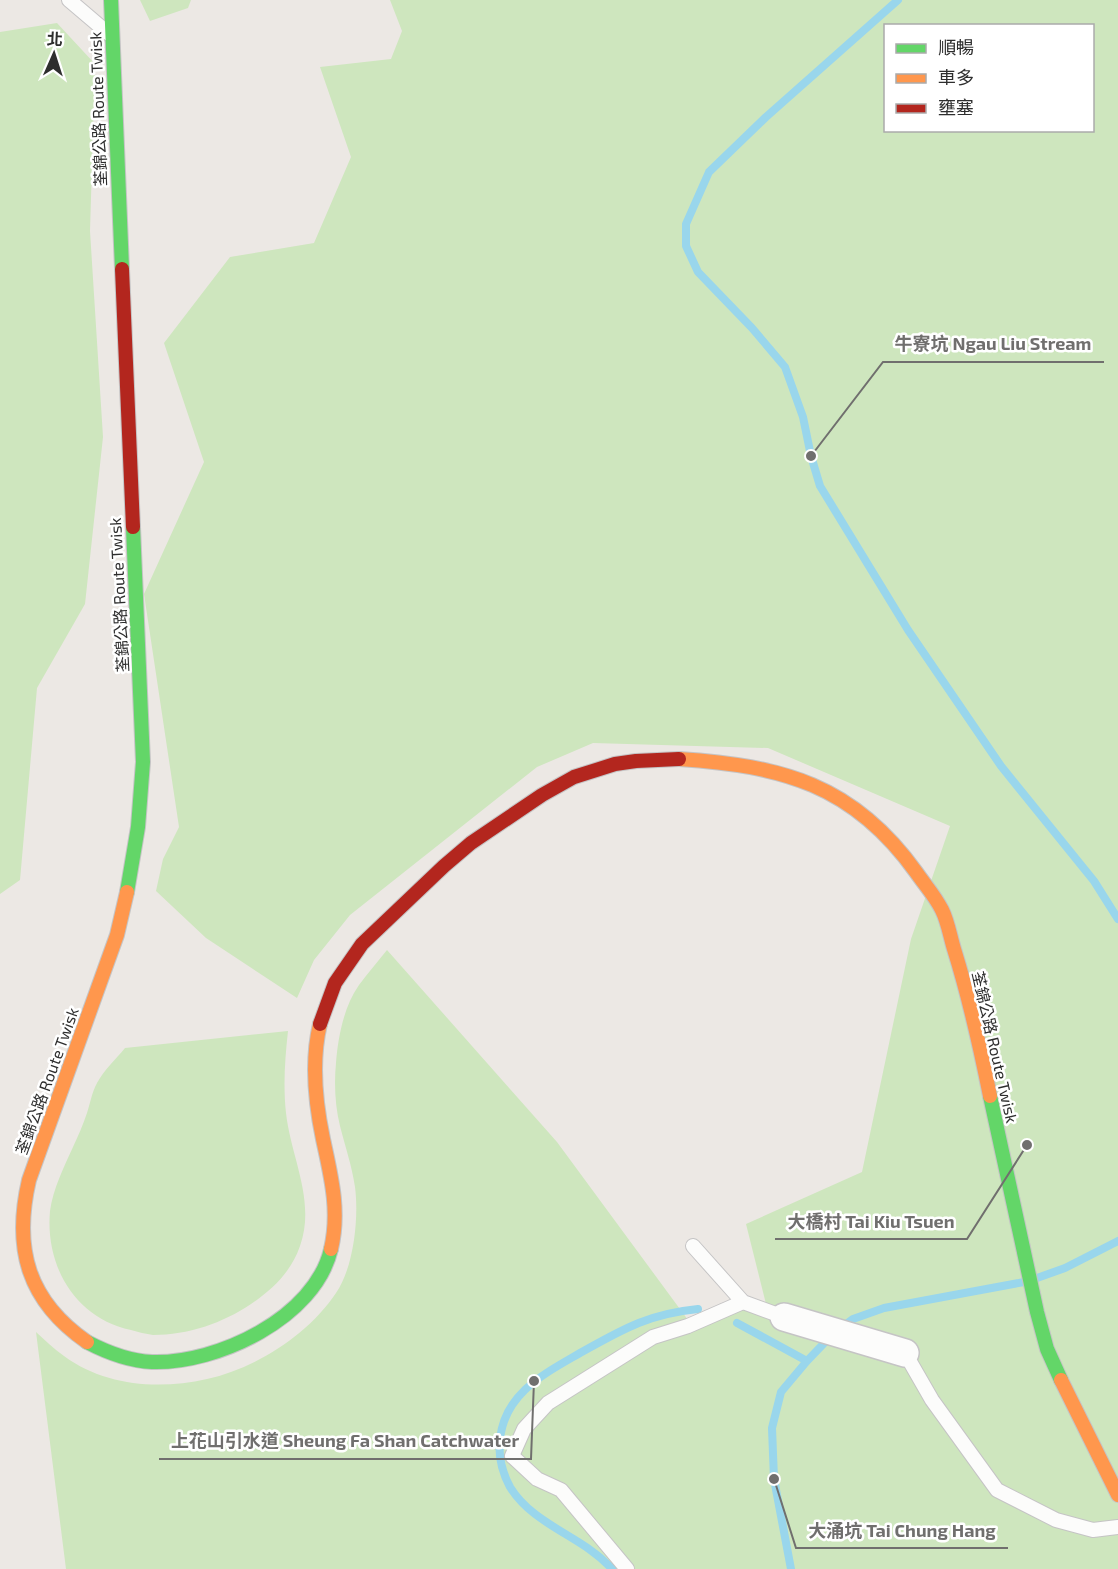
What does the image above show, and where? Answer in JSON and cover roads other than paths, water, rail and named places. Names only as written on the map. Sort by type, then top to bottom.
[{"type":"main road","name":"荃錦公路 Route Twisk","points":[[111,0],[142,750],[141,809],[133,865],[117,934],[29,1179],[22,1207],[23,1250],[32,1283],[54,1317],[78,1337],[108,1353],[149,1362],[182,1361],[212,1354],[253,1336],[284,1317],[303,1301],[326,1266],[333,1247],[336,1228],[336,1202],[315,1093],[315,1043],[327,1001],[350,959],[370,934],[458,854],[535,799],[571,778],[616,763],[664,758],[704,760],[761,770],[811,784],[863,814],[900,848],[940,905],[969,991],[1022,1249],[1052,1362],[1118,1495]]},
{"type":"street","points":[[784,1317],[905,1353]]},
{"type":"lane","points":[[69,0],[111,35]]},
{"type":"lane","points":[[693,1246],[742,1302],[784,1317]]},
{"type":"lane","points":[[627,1569],[561,1490],[537,1479],[512,1456],[524,1429],[548,1403],[653,1337],[688,1326],[742,1302]]},
{"type":"lane","points":[[905,1353],[932,1400],[997,1490],[1056,1520],[1093,1530],[1118,1527]]},
{"type":"waterway","points":[[898,0],[766,117],[709,172],[686,224],[686,246],[698,272],[752,328],[785,367],[803,417],[820,486],[908,630],[1001,766],[1094,881],[1118,919]]},
{"type":"waterway","points":[[1037,1278],[1065,1268],[1118,1241]]},
{"type":"waterway","points":[[841,1328],[853,1319],[884,1308],[1024,1282]]},
{"type":"waterway","points":[[612,1569],[587,1548],[532,1512],[510,1487],[500,1458],[503,1423],[518,1397],[528,1387],[566,1361],[636,1324],[680,1311],[698,1309]]},
{"type":"waterway","points":[[737,1323],[807,1361]]},
{"type":"waterway","points":[[791,1569],[774,1479],[772,1428],[781,1392],[831,1336]]},
{"type":"place","name":"牛寮坑 Ngau Liu Stream","points":[[811,456]]},
{"type":"place","name":"大橋村 Tai Kiu Tsuen","points":[[1027,1145]]},
{"type":"place","name":"上花山引水道 Sheung Fa Shan Catchwater","points":[[534,1381]]},
{"type":"place","name":"大涌坑 Tai Chung Hang","points":[[774,1479]]}]
